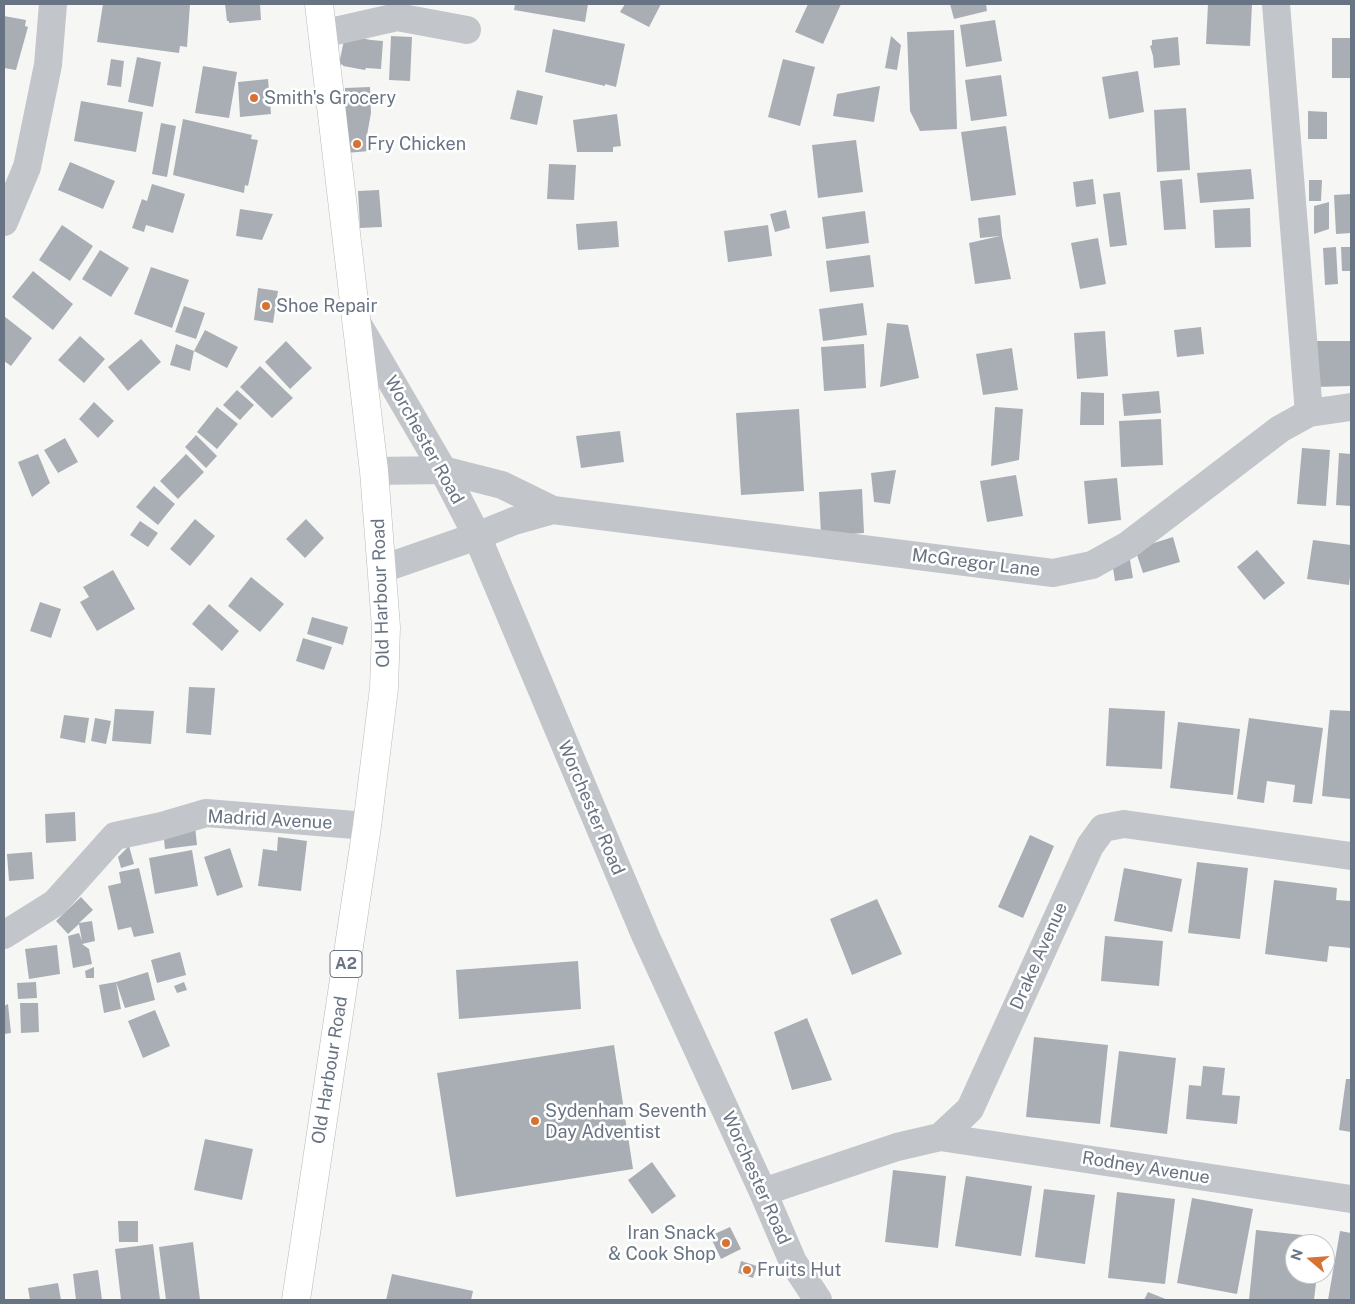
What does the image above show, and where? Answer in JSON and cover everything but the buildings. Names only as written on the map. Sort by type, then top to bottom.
[{"type":"main road","name":"Old Harbour Road","points":[[296,1300],[367,826],[384,688],[386,626],[374,471],[319,4]]},
{"type":"street","points":[[4,222],[27,167],[48,65],[53,4]]},
{"type":"street","points":[[1276,4],[1309,412]]},
{"type":"street","points":[[322,34],[397,17],[467,30]]},
{"type":"street","name":"Worchester Road","points":[[356,321],[443,470],[477,536],[646,937],[763,1192],[793,1262],[818,1300]]},
{"type":"street","name":"McGregor Lane","points":[[374,471],[443,470],[502,485],[553,510],[1053,573],[1092,565],[1128,545],[1280,429],[1309,412],[1351,407]]},
{"type":"street","name":"McGregor Lane","points":[[382,568],[477,536],[514,521],[553,510]]},
{"type":"street","name":"Madrid Avenue","points":[[4,935],[55,903],[115,836],[162,826],[206,813],[367,826]]},
{"type":"street","name":"Drake Avenue","points":[[763,1192],[897,1148],[940,1137],[970,1109],[1090,846],[1103,828],[1124,824],[1351,856]]},
{"type":"street","name":"Rodney Avenue","points":[[940,1137],[1351,1199]]},
{"type":"place","name":"Smith's Grocery","points":[[254,98]]},
{"type":"place","name":"Fry Chicken","points":[[357,144]]},
{"type":"place","name":"Shoe Repair","points":[[266,306]]},
{"type":"place","name":"Sydenham Seventh Day Adventist","points":[[535,1121]]},
{"type":"place","name":"Iran Snack & Cook Shop","points":[[726,1243]]},
{"type":"place","name":"Fruits Hut","points":[[747,1270]]}]
